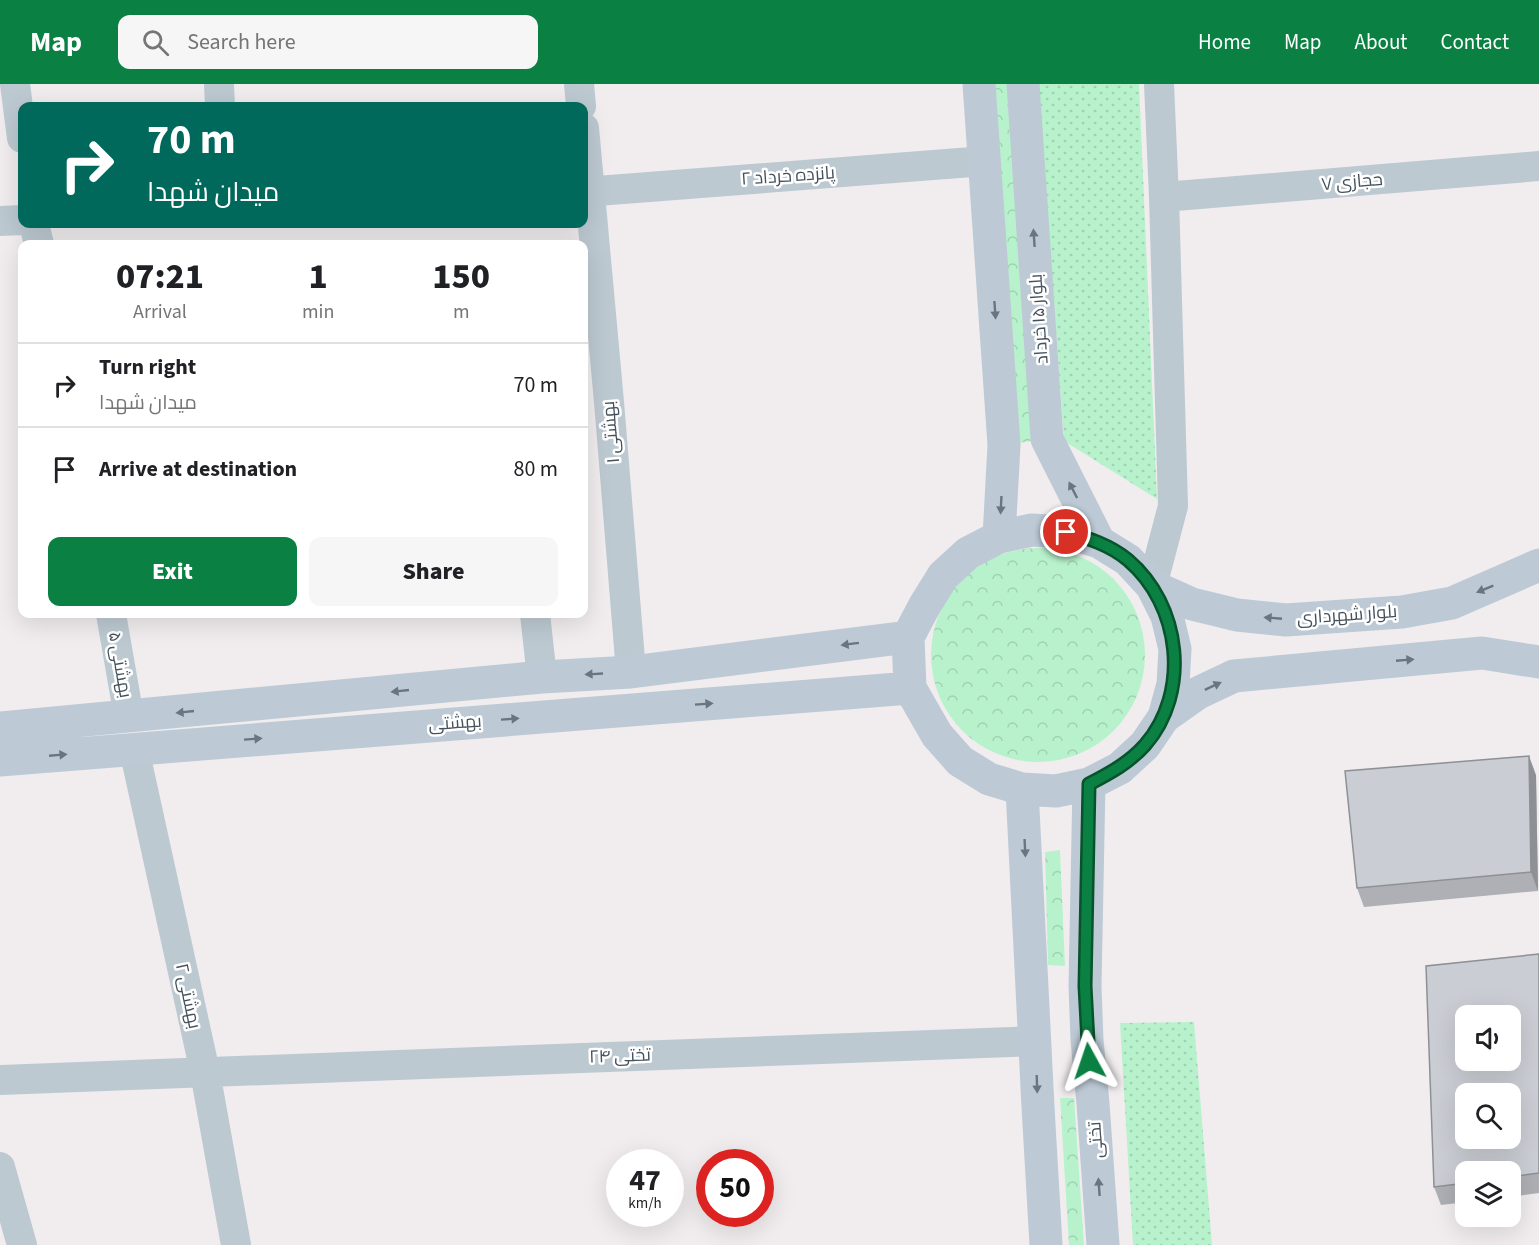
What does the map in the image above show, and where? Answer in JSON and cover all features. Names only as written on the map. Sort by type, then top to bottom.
[{"type":"main road","points":[[979,84],[1004,445],[999,537]]},
{"type":"main road","name":"بلوار ۱۵ خرداد","points":[[1023,84],[1047,439],[1099,542]]},
{"type":"main road","points":[[1032,530],[1066,532],[1099,542],[1128,560],[1152,586],[1167,616],[1175,649],[1173,684],[1164,717],[1145,745],[1120,768],[1089,784],[1056,791],[1022,789],[989,779],[960,761],[937,735],[910,688],[908,637],[943,576],[968,553],[999,537],[1032,530]]},
{"type":"main road","name":"بلوار شهرداری","points":[[1152,586],[1192,604],[1214,610],[1286,620],[1402,612],[1452,603],[1539,566]]},
{"type":"main road","name":"بهشتی","points":[[0,760],[131,733],[542,677],[631,672],[908,637]]},
{"type":"main road","points":[[1164,717],[1198,693],[1234,676],[1482,653],[1539,662]]},
{"type":"main road","name":"بهشتی","points":[[0,728],[131,733],[910,688]]},
{"type":"main road","name":"تختی","points":[[1089,784],[1085,986],[1103,1245]]},
{"type":"main road","points":[[1022,789],[1046,1245]]},
{"type":"main road","points":[[1035,1041],[1087,1040]]},
{"type":"street","points":[[15,84],[18,107]]},
{"type":"street","points":[[219,84],[220,102]]},
{"type":"street","points":[[579,84],[581,102]]},
{"type":"street","points":[[1152,586],[1173,506],[1159,84]]},
{"type":"street","name":"پانزده خرداد ۲","points":[[588,192],[985,161]]},
{"type":"street","name":"حجازی ۷","points":[[1164,197],[1539,166]]},
{"type":"street","name":"بهشتی ۱","points":[[588,215],[596,403],[631,672]]},
{"type":"street","points":[[0,221],[18,220]]},
{"type":"street","name":"بهشتی ۵","points":[[112,618],[131,733]]},
{"type":"street","points":[[536,618],[542,677]]},
{"type":"street","name":"بهشتی ۲","points":[[131,733],[205,1072],[236,1245]]},
{"type":"street","name":"تختی ۲۴","points":[[0,1080],[1035,1041]]},
{"type":"street","points":[[0,1167],[22,1245]]},
{"type":"green space","points":[[977,84],[1023,84],[1047,439],[1004,445]]},
{"type":"green space","points":[[1038,84],[1139,84],[1157,499],[1064,441]]},
{"type":"green space","points":[[1038,548],[1059,550],[1079,556],[1097,566],[1120,587],[1137,614],[1143,634],[1145,655],[1143,676],[1137,696],[1127,714],[1106,737],[1079,754],[1059,760],[1038,762],[1017,760],[997,754],[979,744],[956,723],[939,696],[933,676],[931,655],[933,634],[939,614],[949,596],[970,573],[997,556],[1017,550]]},
{"type":"green space","points":[[1060,850],[1065,966],[1048,965],[1045,852]]},
{"type":"green space","points":[[1194,1022],[1212,1245],[1133,1245],[1120,1023]]},
{"type":"green space","points":[[1060,1098],[1074,1098],[1084,1245],[1069,1245]]},
{"type":"building","points":[[1529,756],[1531,872],[1357,888],[1345,771]]},
{"type":"building","points":[[1539,954],[1539,1173],[1521,1175],[1521,1161],[1455,1161],[1455,1184],[1434,1187],[1426,966]]},
{"type":"route","points":[[1066,532],[1099,542],[1128,560],[1152,586],[1167,616],[1175,649],[1173,684],[1164,717],[1145,745],[1120,768],[1089,784],[1085,986],[1089,1061]]}]
